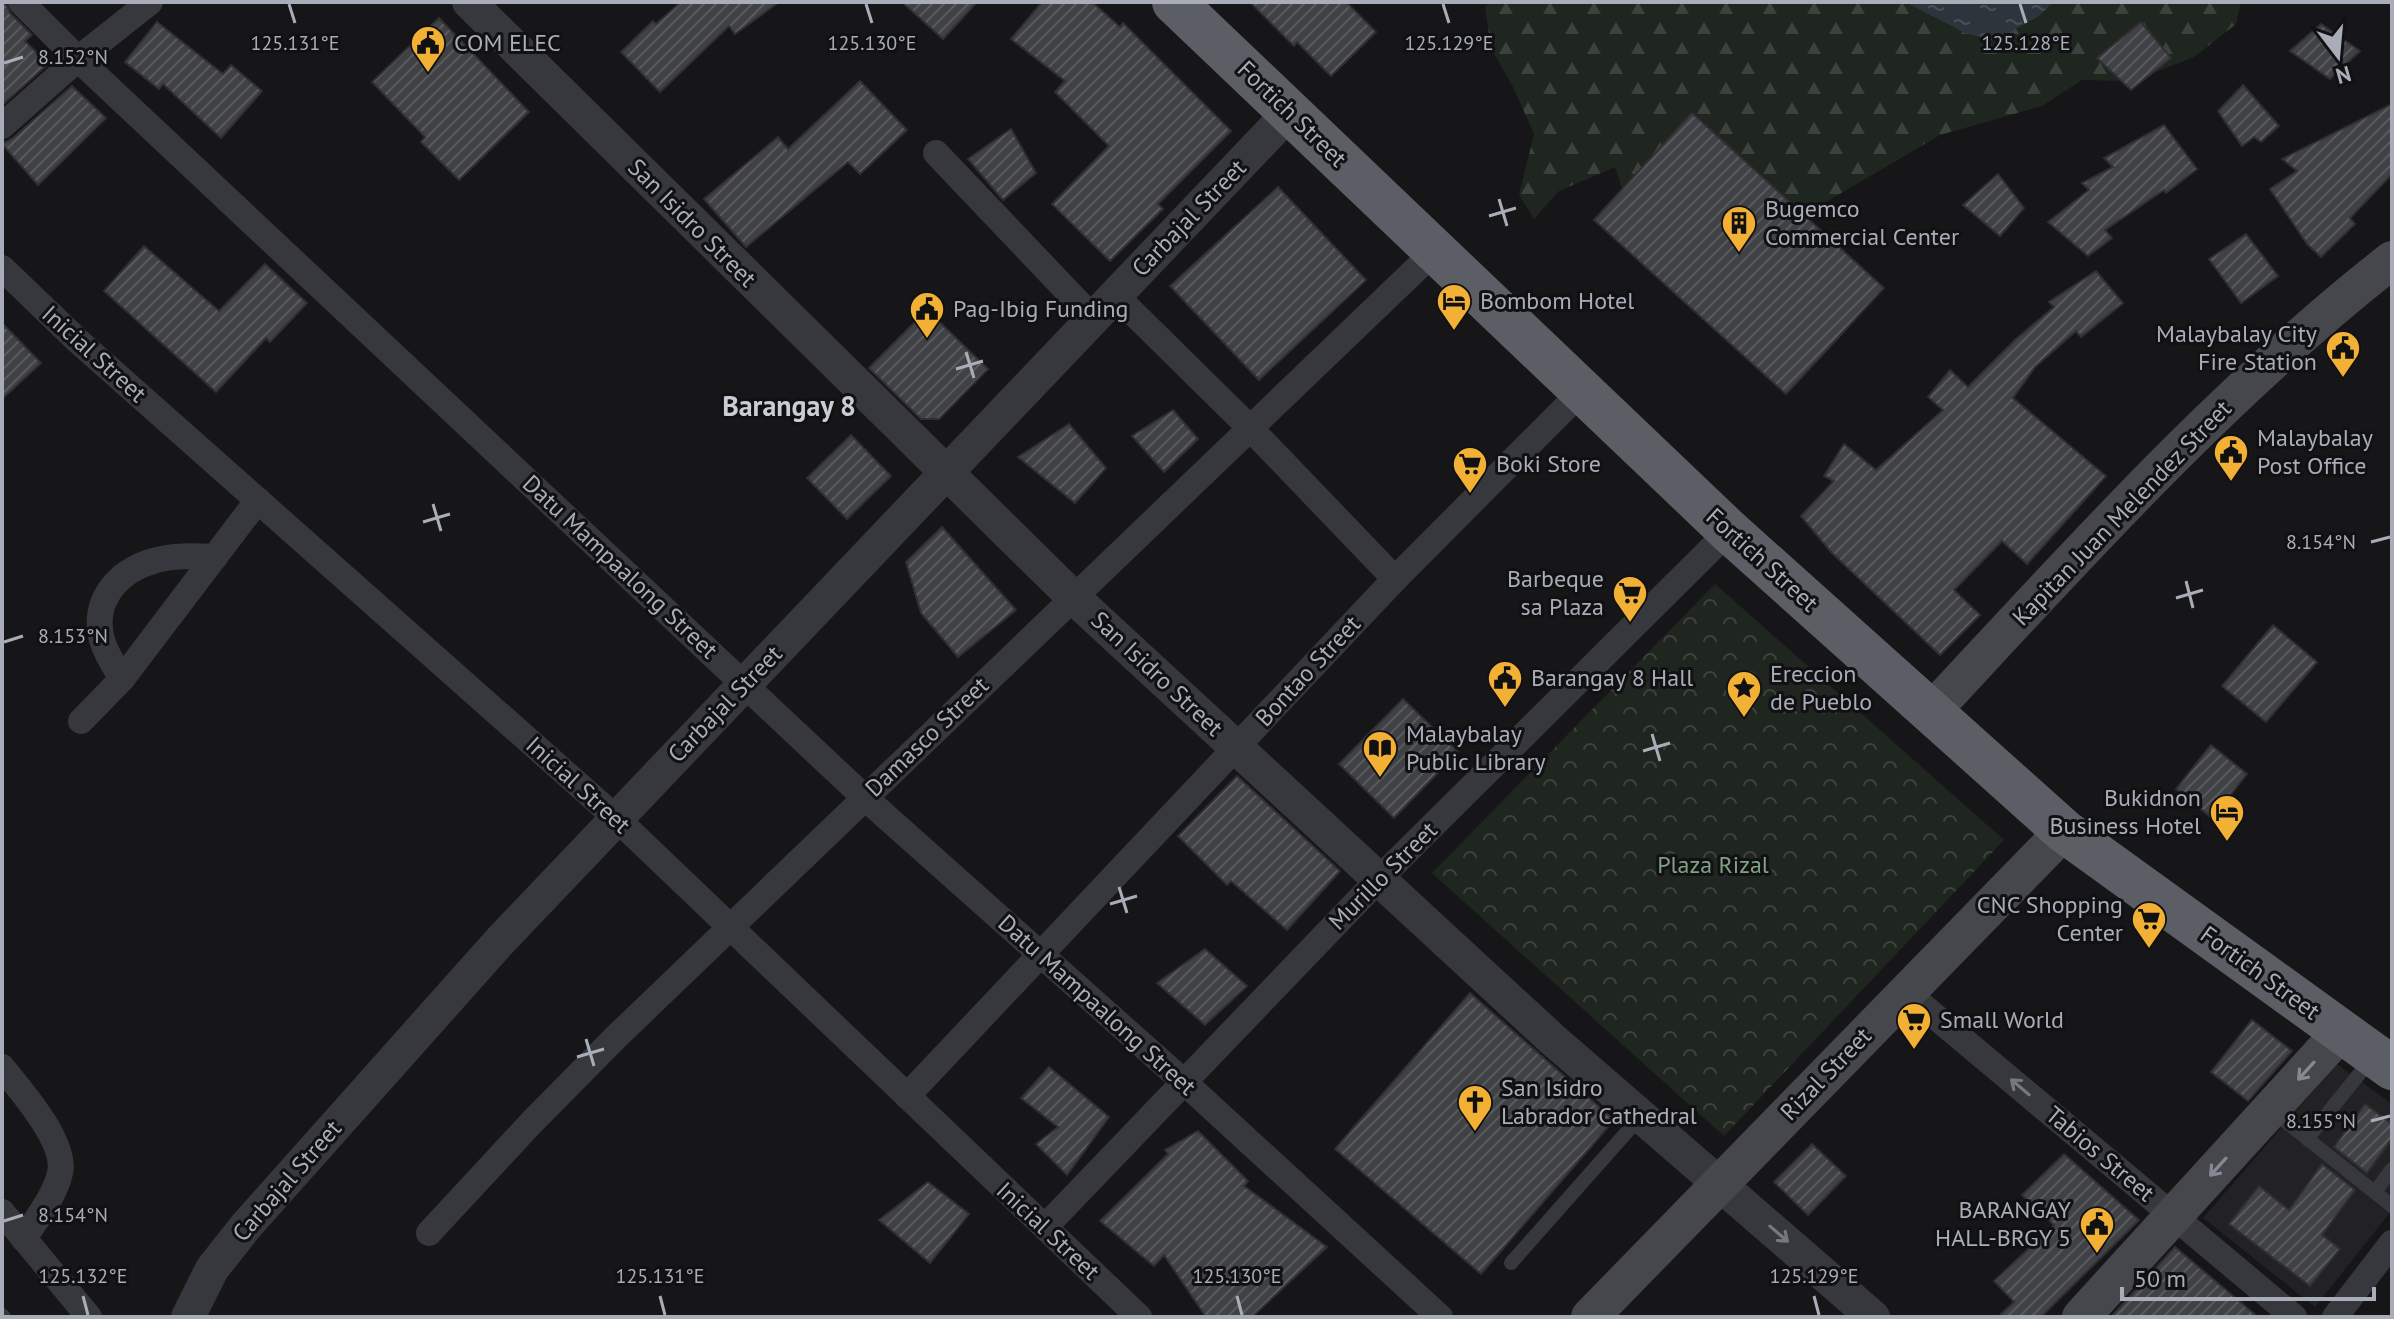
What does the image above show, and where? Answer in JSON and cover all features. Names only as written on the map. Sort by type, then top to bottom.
[{"type":"highway","name":"Fortich Street","points":[[1174,2],[1729,531],[2064,831],[2369,1052]]},
{"type":"main road","name":"Kapitan Juan Melendez Street","points":[[1931,712],[2153,474],[2269,366],[2388,269]]},
{"type":"main road","name":"Rizal Street","points":[[1590,1317],[2064,831]]},
{"type":"main road","points":[[2081,1317],[2270,1110],[2369,1052]]},
{"type":"street","name":"Datu Mampaalong Street","points":[[21,2],[864,797],[1184,1082],[1440,1317]]},
{"type":"street","points":[[2,126],[78,59],[150,2]]},
{"type":"street","name":"San Isidro Street","points":[[469,2],[1073,597],[1552,1039],[1873,1317]]},
{"type":"street","name":"Carbajal Street","points":[[188,1317],[212,1269],[246,1226],[490,953],[1290,112]]},
{"type":"street","points":[[936,153],[1104,306],[1250,428],[1395,579]]},
{"type":"street","name":"Damasco Street","points":[[429,1233],[616,1037],[1435,251]]},
{"type":"street","name":"Inicial Street","points":[[2,268],[78,341],[616,818],[1139,1317]]},
{"type":"street","name":"Bontao Street","points":[[907,1096],[1395,579],[1582,391]]},
{"type":"street","points":[[81,721],[122,679],[258,500]]},
{"type":"street","name":"Murillo Street","points":[[1045,1227],[1378,880],[1729,531]]},
{"type":"street","points":[[122,679],[103,642],[99,621],[102,602],[113,586],[132,570],[154,560],[184,556],[215,557]]},
{"type":"street","name":"Tabios Street","points":[[1906,992],[2294,1317]]},
{"type":"street","points":[[2,1067],[42,1117],[56,1143],[61,1172],[50,1197],[24,1239]]},
{"type":"street","points":[[2,1212],[89,1317]]},
{"type":"street","points":[[2335,1317],[2392,1243]]},
{"type":"lane","points":[[2307,1139],[2369,1052]]},
{"type":"lane","points":[[2270,1110],[2392,1206]]},
{"type":"lane","points":[[1511,1263],[1641,1116]]},
{"type":"lane","points":[[2375,1192],[2392,1169]]},
{"type":"shaded area","points":[[2337,1064],[2392,1104],[2392,1210],[2315,1307],[2203,1218]]},
{"type":"green space","points":[[1489,2],[1905,2],[1965,33],[2038,16],[2053,2],[2241,2],[2236,24],[2194,57],[2132,81],[2082,80],[2042,106],[1940,135],[1809,212],[1773,224],[1626,200],[1615,167],[1559,191],[1534,219],[1519,195],[1534,134],[1491,48],[1485,7]]},
{"type":"green space","name":"Plaza Rizal","points":[[1715,584],[2004,840],[1724,1136],[1432,873]]},
{"type":"water","points":[[1905,2],[2053,2],[2039,16],[1994,41],[1965,33]]},
{"type":"building","points":[[2,2],[32,35],[25,41],[48,64],[2,105]]},
{"type":"building","points":[[681,2],[779,2],[735,34],[729,26],[660,92],[621,52],[653,21],[656,24]]},
{"type":"building","points":[[902,2],[977,2],[943,39]]},
{"type":"building","points":[[1042,2],[1092,2],[1120,27],[1123,23],[1231,131],[1158,204],[1163,209],[1110,261],[1052,204],[1109,146],[1055,92],[1065,81],[1011,39]]},
{"type":"building","points":[[1250,2],[1346,2],[1376,32],[1331,76],[1297,42],[1294,46]]},
{"type":"building","points":[[439,18],[529,112],[459,180],[421,142],[425,137],[372,82]]},
{"type":"building","points":[[157,22],[223,74],[231,65],[262,91],[221,138],[163,84],[159,89],[125,62]]},
{"type":"building","points":[[2141,22],[2171,58],[2131,90],[2097,58]]},
{"type":"building","points":[[2321,24],[2360,51],[2330,79],[2290,51]]},
{"type":"building","points":[[860,81],[907,130],[860,174],[848,162],[746,247],[704,199],[778,137],[788,149]]},
{"type":"building","points":[[2243,85],[2279,126],[2261,142],[2254,137],[2242,146],[2218,111]]},
{"type":"building","points":[[72,86],[106,118],[38,185],[2,144]]},
{"type":"building","points":[[2392,104],[2392,174],[2350,218],[2355,224],[2321,257],[2307,244],[2270,189],[2297,171],[2282,159]]},
{"type":"building","name":"Bugemco Commercial Center","points":[[1692,113],[1884,288],[1786,394],[1594,220]]},
{"type":"building","points":[[2164,125],[2197,169],[2166,193],[2164,190],[2105,230],[2112,238],[2088,256],[2048,222],[2089,190],[2082,183],[2113,167],[2104,158]]},
{"type":"building","points":[[1011,129],[1036,173],[1003,200],[968,159]]},
{"type":"building","points":[[1998,174],[2024,208],[2000,236],[1963,205]]},
{"type":"building","points":[[1278,187],[1366,280],[1259,380],[1170,286]]},
{"type":"building","points":[[2246,234],[2278,276],[2241,303],[2209,259]]},
{"type":"building","points":[[144,246],[219,311],[265,264],[307,303],[270,342],[266,338],[216,392],[104,291]]},
{"type":"building","points":[[2096,271],[2123,303],[2081,337],[2076,331],[2035,367],[2013,398],[2106,476],[2027,564],[2002,541],[1954,590],[1980,615],[1940,655],[1831,552],[1801,516],[1834,481],[1824,476],[1844,444],[1876,470],[1943,410],[1928,397],[1950,370],[1968,387],[2016,339],[2054,307],[2049,302]]},
{"type":"building","name":"Pag-Ibig Funding","points":[[927,310],[988,369],[939,419],[921,419],[869,368]]},
{"type":"building","points":[[2,323],[41,363],[2,399]]},
{"type":"building","points":[[1173,410],[1198,439],[1164,472],[1132,436]]},
{"type":"building","points":[[1069,424],[1106,468],[1075,503],[1018,457]]},
{"type":"building","points":[[851,435],[891,476],[847,519],[807,478]]},
{"type":"building","points":[[942,527],[1016,610],[958,657],[921,613],[906,562]]},
{"type":"building","points":[[2273,625],[2317,662],[2266,722],[2222,686]]},
{"type":"building","points":[[1403,699],[1458,752],[1394,818],[1339,764]]},
{"type":"building","points":[[2211,745],[2247,774],[2212,818],[2176,789]]},
{"type":"building","points":[[1237,776],[1340,871],[1287,930],[1231,881],[1227,885],[1178,836]]},
{"type":"building","points":[[1205,949],[1247,986],[1205,1025],[1157,983]]},
{"type":"building","name":"San Isidro Labrador Cathedral","points":[[1470,993],[1614,1120],[1481,1274],[1335,1149]]},
{"type":"building","points":[[2252,1020],[2292,1051],[2248,1101],[2211,1072]]},
{"type":"building","points":[[1049,1067],[1109,1117],[1067,1175],[1036,1144],[1058,1127],[1021,1098]]},
{"type":"building","points":[[2365,1104],[2392,1124],[2392,1138],[2367,1173],[2334,1147]]},
{"type":"building","points":[[1198,1131],[1248,1181],[1244,1186],[1327,1247],[1252,1317],[1206,1317],[1164,1255],[1154,1266],[1100,1221],[1168,1154],[1165,1150]]},
{"type":"building","points":[[1812,1144],[1846,1176],[1808,1215],[1774,1182]]},
{"type":"building","points":[[2064,1154],[2139,1220],[2041,1317],[1998,1317],[2014,1302],[1994,1281],[2054,1225],[2022,1195]]},
{"type":"building","points":[[2322,1164],[2355,1190],[2322,1235],[2340,1249],[2310,1286],[2229,1224],[2259,1186],[2289,1210]]},
{"type":"building","points":[[928,1182],[969,1214],[930,1263],[879,1220]]},
{"type":"building","points":[[2175,1247],[2258,1317],[2111,1317]]},
{"type":"place","name":"COM ELEC","points":[[428,74]]},
{"type":"place","name":"Bugemco Commercial Center","points":[[1739,254]]},
{"type":"place","name":"Bombom Hotel","points":[[1454,332]]},
{"type":"place","name":"Pag-Ibig Funding","points":[[927,340]]},
{"type":"place","name":"Malaybalay City Fire Station","points":[[2343,379]]},
{"type":"place","name":"Malaybalay Post Office","points":[[2231,483]]},
{"type":"place","name":"Boki Store","points":[[1470,495]]},
{"type":"place","name":"Barbeque sa Plaza","points":[[1630,624]]},
{"type":"place","name":"Barangay 8 Hall","points":[[1505,709]]},
{"type":"place","name":"Ereccion de Pueblo","points":[[1744,719]]},
{"type":"place","name":"Malaybalay Public Library","points":[[1380,779]]},
{"type":"place","name":"Bukidnon Business Hotel","points":[[2227,843]]},
{"type":"place","name":"CNC Shopping Center","points":[[2149,950]]},
{"type":"place","name":"Small World","points":[[1914,1051]]},
{"type":"place","name":"San Isidro Labrador Cathedral","points":[[1475,1133]]},
{"type":"place","name":"BARANGAY HALL-BRGY 5","points":[[2097,1255]]},
{"type":"district","name":"Barangay 8","points":[[789,406]]}]
